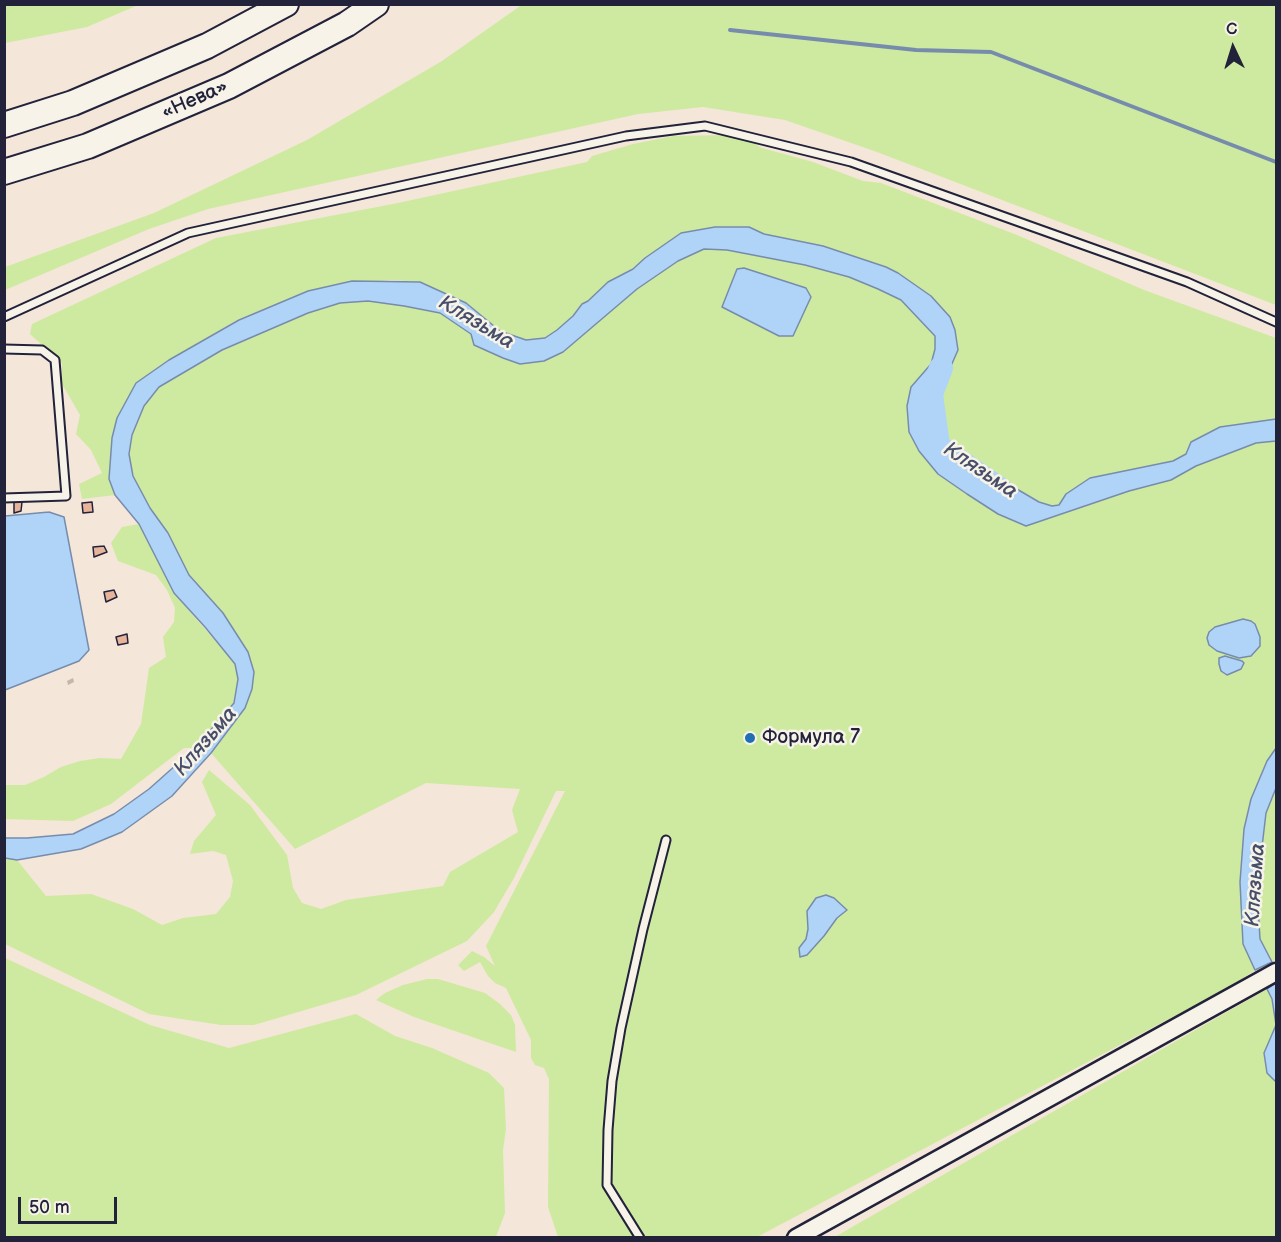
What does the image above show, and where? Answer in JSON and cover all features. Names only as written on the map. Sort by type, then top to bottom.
[{"type":"highway","points":[[4,125],[73,103],[207,46],[286,4]]},
{"type":"highway","name":"«Нева»","points":[[4,172],[88,146],[229,86],[347,24],[376,4]]},
{"type":"street","points":[[796,1238],[1276,972]]},
{"type":"lane","points":[[4,317],[188,233],[626,136],[705,126],[851,162],[1187,282],[1276,322]]},
{"type":"lane","points":[[4,349],[42,350],[55,360],[66,496],[4,498]]},
{"type":"lane","points":[[640,1238],[607,1185],[608,1130],[612,1081],[621,1029],[666,840]]},
{"type":"green space","points":[[5,4],[138,5],[87,27],[5,43]]},
{"type":"green space","points":[[523,4],[1276,5],[1276,305],[877,152],[785,120],[703,107],[638,114],[208,209],[149,229],[5,290],[5,267],[154,213],[307,140],[442,61]]},
{"type":"green space","points":[[673,136],[743,137],[762,148],[813,162],[863,181],[881,183],[1017,235],[1144,290],[1276,338],[1276,419],[1220,427],[1174,461],[1090,478],[1066,494],[1059,505],[1052,506],[998,478],[967,469],[950,455],[939,439],[930,421],[928,408],[933,392],[947,375],[931,296],[886,267],[823,246],[764,234],[749,227],[638,265],[608,282],[588,301],[581,304],[573,316],[557,330],[539,340],[526,340],[500,331],[466,303],[420,282],[390,280],[308,291],[239,319],[169,360],[136,383],[109,479],[115,495],[82,499],[79,484],[102,473],[91,450],[76,434],[80,415],[62,384],[62,363],[30,334],[32,324],[216,238],[398,203],[587,162],[592,156],[633,144]]},
{"type":"green space","name":"Формула 7","points":[[704,249],[727,250],[805,265],[849,277],[901,300],[935,336],[935,349],[931,364],[911,387],[909,431],[919,451],[938,474],[1008,518],[1171,480],[1196,466],[1256,443],[1276,441],[1276,748],[1267,761],[1244,829],[1240,882],[1243,944],[1255,970],[1233,985],[757,1237],[558,1237],[548,1207],[549,1079],[544,1068],[535,1065],[531,1058],[531,1040],[506,988],[495,983],[488,976],[480,962],[464,971],[458,965],[472,951],[495,966],[486,946],[565,791],[556,791],[514,878],[494,912],[467,941],[356,995],[254,1025],[221,1025],[149,1014],[5,944],[4,858],[17,860],[46,896],[91,894],[133,909],[162,925],[183,918],[216,914],[230,897],[233,881],[226,855],[213,851],[190,854],[194,841],[216,815],[202,782],[209,770],[250,805],[287,855],[293,888],[302,903],[321,909],[346,900],[443,886],[450,872],[518,832],[512,810],[520,789],[426,783],[295,849],[211,753],[231,728],[252,689],[254,672],[248,652],[223,613],[189,575],[168,533],[150,508],[133,476],[129,454],[132,435],[144,406],[159,387],[222,350],[308,313],[340,303],[368,301],[440,313],[471,334],[474,345],[520,364],[544,361],[563,352],[637,289],[678,261]]},
{"type":"green space","points":[[139,524],[174,593],[235,664],[238,679],[234,703],[195,748],[184,748],[111,804],[73,821],[5,819],[4,785],[25,785],[61,767],[80,761],[100,758],[121,759],[141,724],[149,668],[166,657],[163,637],[174,622],[175,608],[167,590],[156,575],[118,561],[111,543],[122,527]]},
{"type":"green space","points":[[1276,788],[1276,959],[1272,962],[1260,939],[1258,906],[1266,813]]},
{"type":"green space","points":[[5,958],[150,1025],[229,1048],[356,1014],[395,1036],[432,1048],[489,1073],[504,1088],[506,1129],[503,1150],[505,1213],[496,1237],[5,1237]]},
{"type":"green space","points":[[427,979],[438,979],[485,993],[500,1004],[511,1015],[515,1025],[516,1052],[414,1017],[376,1000],[403,985]]},
{"type":"green space","points":[[1267,989],[1272,999],[1276,1026],[1272,1035],[1267,1073],[1276,1082],[1276,1237],[833,1238]]},
{"type":"water","points":[[715,227],[749,227],[764,234],[823,246],[886,267],[931,296],[950,317],[958,350],[947,375],[933,392],[928,407],[930,421],[939,439],[950,455],[967,469],[998,478],[1039,502],[1052,506],[1059,505],[1066,494],[1090,478],[1173,461],[1186,454],[1191,442],[1220,427],[1276,419],[1276,441],[1256,443],[1196,466],[1171,480],[1129,491],[1026,526],[998,514],[938,474],[919,451],[909,432],[907,406],[911,387],[931,364],[935,349],[935,336],[901,300],[849,277],[805,265],[727,250],[704,249],[678,261],[637,289],[563,352],[544,361],[520,364],[474,345],[471,334],[440,313],[368,301],[340,303],[308,313],[222,350],[159,387],[144,406],[132,435],[129,454],[133,476],[150,508],[168,533],[189,575],[223,613],[248,652],[254,672],[252,689],[245,708],[211,753],[172,796],[122,832],[81,849],[17,860],[5,858],[5,838],[73,834],[114,814],[149,789],[195,748],[234,703],[238,679],[235,664],[174,593],[139,524],[115,495],[109,479],[112,438],[117,418],[136,383],[169,360],[239,320],[308,291],[352,281],[420,282],[466,303],[500,331],[526,340],[545,338],[573,316],[582,304],[608,282],[633,269],[681,233]]},
{"type":"water","points":[[744,268],[806,288],[811,297],[793,336],[779,336],[722,307],[737,269]]},
{"type":"water","points":[[49,512],[64,517],[89,650],[79,661],[5,690],[5,516]]},
{"type":"water","points":[[1243,619],[1255,624],[1260,637],[1260,646],[1251,656],[1239,658],[1217,651],[1209,645],[1207,638],[1209,632],[1215,627]]},
{"type":"water","points":[[1225,656],[1242,661],[1244,663],[1241,669],[1227,675],[1221,671],[1219,658]]},
{"type":"water","points":[[1276,748],[1276,788],[1266,813],[1258,906],[1260,939],[1272,962],[1255,970],[1243,944],[1240,882],[1244,829],[1251,799],[1267,761]]},
{"type":"water","points":[[826,895],[834,898],[847,910],[837,918],[807,955],[800,957],[799,948],[806,939],[808,929],[807,911],[816,898]]},
{"type":"water","points":[[1276,983],[1276,1025],[1272,999],[1267,989]]},
{"type":"water","points":[[1276,1025],[1276,1082],[1267,1073],[1264,1053]]},
{"type":"building","points":[[14,502],[22,502],[21,511],[14,513]]},
{"type":"building","points":[[92,502],[93,512],[83,513],[82,503]]},
{"type":"building","points":[[104,546],[107,552],[94,557],[93,547]]},
{"type":"building","points":[[114,590],[117,597],[106,602],[104,592]]},
{"type":"building","points":[[127,634],[128,643],[118,645],[116,637]]},
{"type":"waterway","points":[[730,30],[916,50],[991,52],[1276,162]]},
{"type":"waterway","name":"Клязьма","points":[[941,368],[931,394],[938,446],[1001,490]]},
{"type":"place","name":"Формула 7","points":[[750,738]]}]
